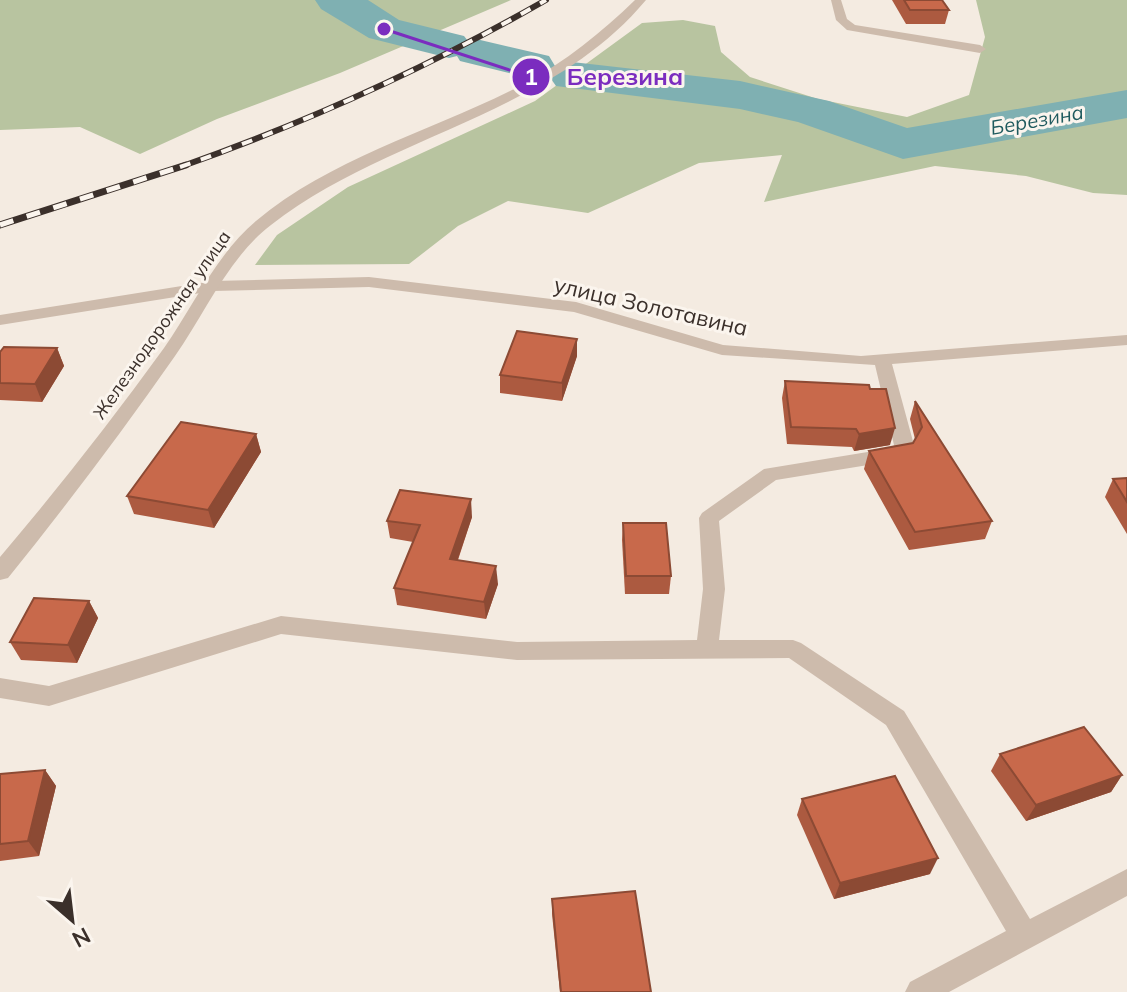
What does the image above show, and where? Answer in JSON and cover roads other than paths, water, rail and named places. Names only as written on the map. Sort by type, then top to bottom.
[{"type":"street","name":"Железнодорожная улица","points":[[2,567],[62,498],[259,226],[299,196],[358,162],[532,84],[603,38],[641,0]]},
{"type":"street","points":[[836,0],[842,20],[851,28],[980,49]]},
{"type":"street","name":"улица Золотавина","points":[[0,320],[213,286],[369,282],[576,307],[722,350],[861,361],[1127,340]]},
{"type":"street","points":[[707,650],[714,589],[709,518],[771,474],[898,454],[904,445],[882,359]]},
{"type":"street","points":[[0,688],[49,696],[281,625],[517,651],[793,649],[895,718],[1025,936]]},
{"type":"street","points":[[920,992],[1127,882]]},
{"type":"waterway","name":"Березина","points":[[335,0],[384,29],[449,45]]},
{"type":"waterway","name":"Березина","points":[[476,52],[533,66]]},
{"type":"waterway","name":"Березина","points":[[572,76],[740,95],[812,111],[903,144],[1127,104]]},
{"type":"railway","points":[[181,167],[367,92],[546,0]]},
{"type":"railway","points":[[181,167],[186,165]]},
{"type":"railway","points":[[0,225],[181,167]]},
{"type":"place","name":"Березина","points":[[384,29]]}]
